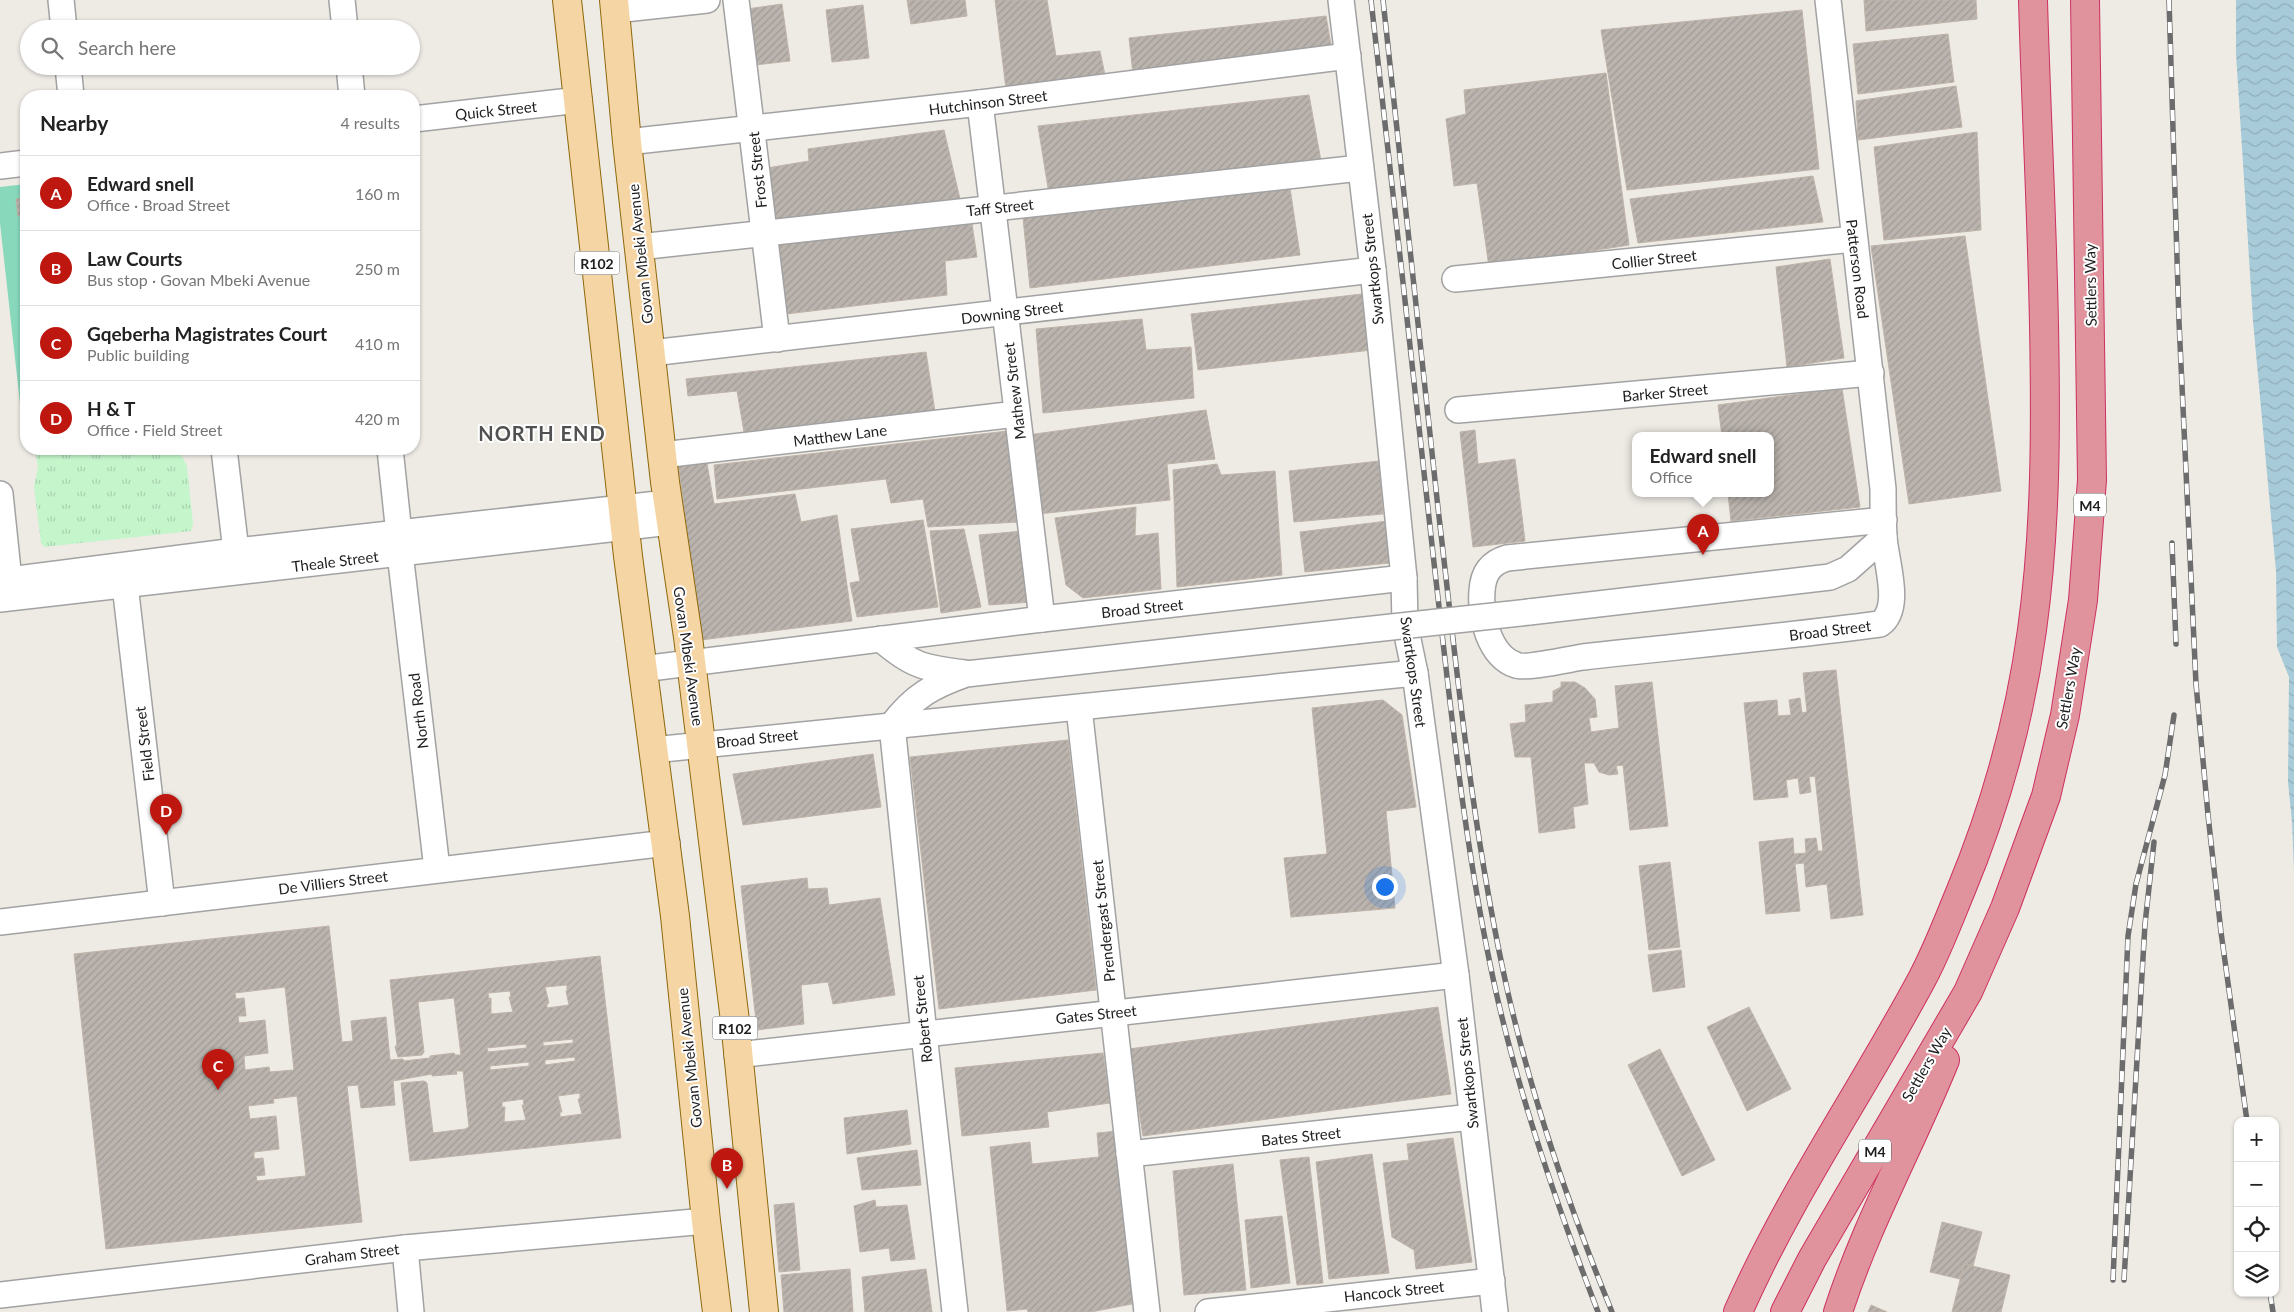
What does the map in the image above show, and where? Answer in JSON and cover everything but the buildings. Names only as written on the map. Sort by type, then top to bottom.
[{"type":"highway","points":[[2023,0],[2035,63]]},
{"type":"highway","points":[[1738,1312],[1752,1279],[1785,1217],[1924,976],[1962,889],[1991,810],[2012,731],[2032,632],[2042,535],[2046,407],[2033,0]]},
{"type":"highway","name":"Settlers Way","points":[[1785,1312],[1812,1260],[1968,992],[2005,908],[2046,796],[2065,715],[2083,600],[2092,480],[2085,0]]},
{"type":"highway","points":[[1838,1312],[1876,1215],[1912,1139],[1953,1041],[1968,992]]},
{"type":"highway","points":[[1719,1312],[1735,1292],[1752,1279]]},
{"type":"main road","name":"Govan Mbeki Avenue","points":[[567,0],[642,669],[667,842],[717,1312]]},
{"type":"main road","name":"Govan Mbeki Avenue","points":[[615,5],[627,142],[668,512],[701,744],[737,1054],[764,1312]]},
{"type":"street","points":[[61,0],[63,20]]},
{"type":"street","points":[[342,0],[344,20]]},
{"type":"street","points":[[615,5],[707,0]]},
{"type":"street","name":"Frost Street","points":[[736,0],[777,339]]},
{"type":"street","name":"Swartkops Street","points":[[1341,0],[1372,270],[1404,578],[1405,625],[1414,673],[1456,975],[1495,1312]]},
{"type":"street","name":"Patterson Road","points":[[1828,0],[1854,239],[1871,372],[1883,490],[1884,528]]},
{"type":"street","name":"Hutchinson Street","points":[[627,142],[980,103],[1348,56]]},
{"type":"street","points":[[69,75],[70,90]]},
{"type":"street","points":[[350,75],[351,90]]},
{"type":"street","name":"Quick Street","points":[[420,118],[579,100]]},
{"type":"street","name":"Mathew Street","points":[[980,103],[1042,619]]},
{"type":"street","points":[[0,166],[20,164]]},
{"type":"street","name":"Taff Street","points":[[640,247],[1360,168]]},
{"type":"street","name":"Collier Street","points":[[1455,279],[1854,239]]},
{"type":"street","name":"Downing Street","points":[[651,353],[1372,270]]},
{"type":"street","name":"Barker Street","points":[[1458,410],[1871,372]]},
{"type":"street","name":"Matthew Lane","points":[[662,455],[1017,414]]},
{"type":"street","points":[[225,455],[236,551]]},
{"type":"street","name":"North Road","points":[[391,455],[436,868]]},
{"type":"street","points":[[0,494],[3,587]]},
{"type":"street","name":"Theale Street","points":[[3,587],[125,585],[399,544],[668,512]]},
{"type":"street","points":[[892,725],[906,707],[928,689],[966,674],[1355,632],[1830,577],[1848,569],[1884,528]]},
{"type":"street","name":"Broad Street","points":[[1884,528],[1892,602],[1886,620],[1880,624],[1518,666],[1499,655],[1491,643],[1486,629],[1482,594],[1483,582],[1486,572],[1492,566],[1507,558],[1884,528]]},
{"type":"street","name":"Theale Street","points":[[3,587],[236,551],[399,544]]},
{"type":"street","name":"Broad Street","points":[[642,669],[1042,619],[1404,578]]},
{"type":"street","name":"Field Street","points":[[125,585],[162,903]]},
{"type":"street","points":[[881,640],[909,661],[924,666],[966,674]]},
{"type":"street","name":"Broad Street","points":[[653,750],[1414,673]]},
{"type":"street","name":"Prendergast Street","points":[[1079,708],[1147,1312]]},
{"type":"street","name":"Robert Street","points":[[892,725],[955,1312]]},
{"type":"street","name":"De Villiers Street","points":[[0,922],[436,868],[667,842]]},
{"type":"street","name":"Gates Street","points":[[737,1054],[1456,975]]},
{"type":"street","name":"Bates Street","points":[[1129,1154],[1472,1118]]},
{"type":"street","name":"Graham Street","points":[[0,1295],[405,1248],[706,1221]]},
{"type":"street","points":[[405,1248],[411,1312]]},
{"type":"street","name":"Hancock Street","points":[[1208,1312],[1312,1306],[1492,1281]]},
{"type":"green space","points":[[20,185],[20,403],[0,223],[0,187]]},
{"type":"green space","points":[[36,455],[181,455],[187,466],[193,524],[191,531],[44,547],[41,543],[34,487],[38,467]]},
{"type":"water","points":[[2236,0],[2294,0],[2294,870],[2288,782],[2289,677],[2277,647],[2276,571],[2253,321],[2236,54]]},
{"type":"railway","points":[[1371,0],[1452,719],[1475,883],[1496,992],[1517,1074],[1541,1154],[1598,1312]]},
{"type":"railway","points":[[1383,0],[1452,630],[1475,812],[1495,933],[1518,1034],[1541,1115],[1567,1195],[1612,1312]]},
{"type":"railway","points":[[2169,0],[2179,322],[2196,684],[2221,932],[2246,1117]]},
{"type":"railway","points":[[2172,543],[2176,644]]},
{"type":"railway","points":[[2113,1280],[2128,936],[2136,884],[2165,775],[2174,715]]},
{"type":"railway","points":[[2124,1280],[2145,924],[2154,842]]},
{"type":"railway","points":[[2271,1297],[2273,1312]]},
{"type":"place","name":"Edward snell","points":[[1703,555]]},
{"type":"place","name":"H & T","points":[[166,835]]},
{"type":"place","name":"Gqeberha Magistrates Court","points":[[218,1090]]},
{"type":"place","name":"Law Courts","points":[[727,1189]]},
{"type":"district","name":"NORTH END","points":[[542,433]]}]
